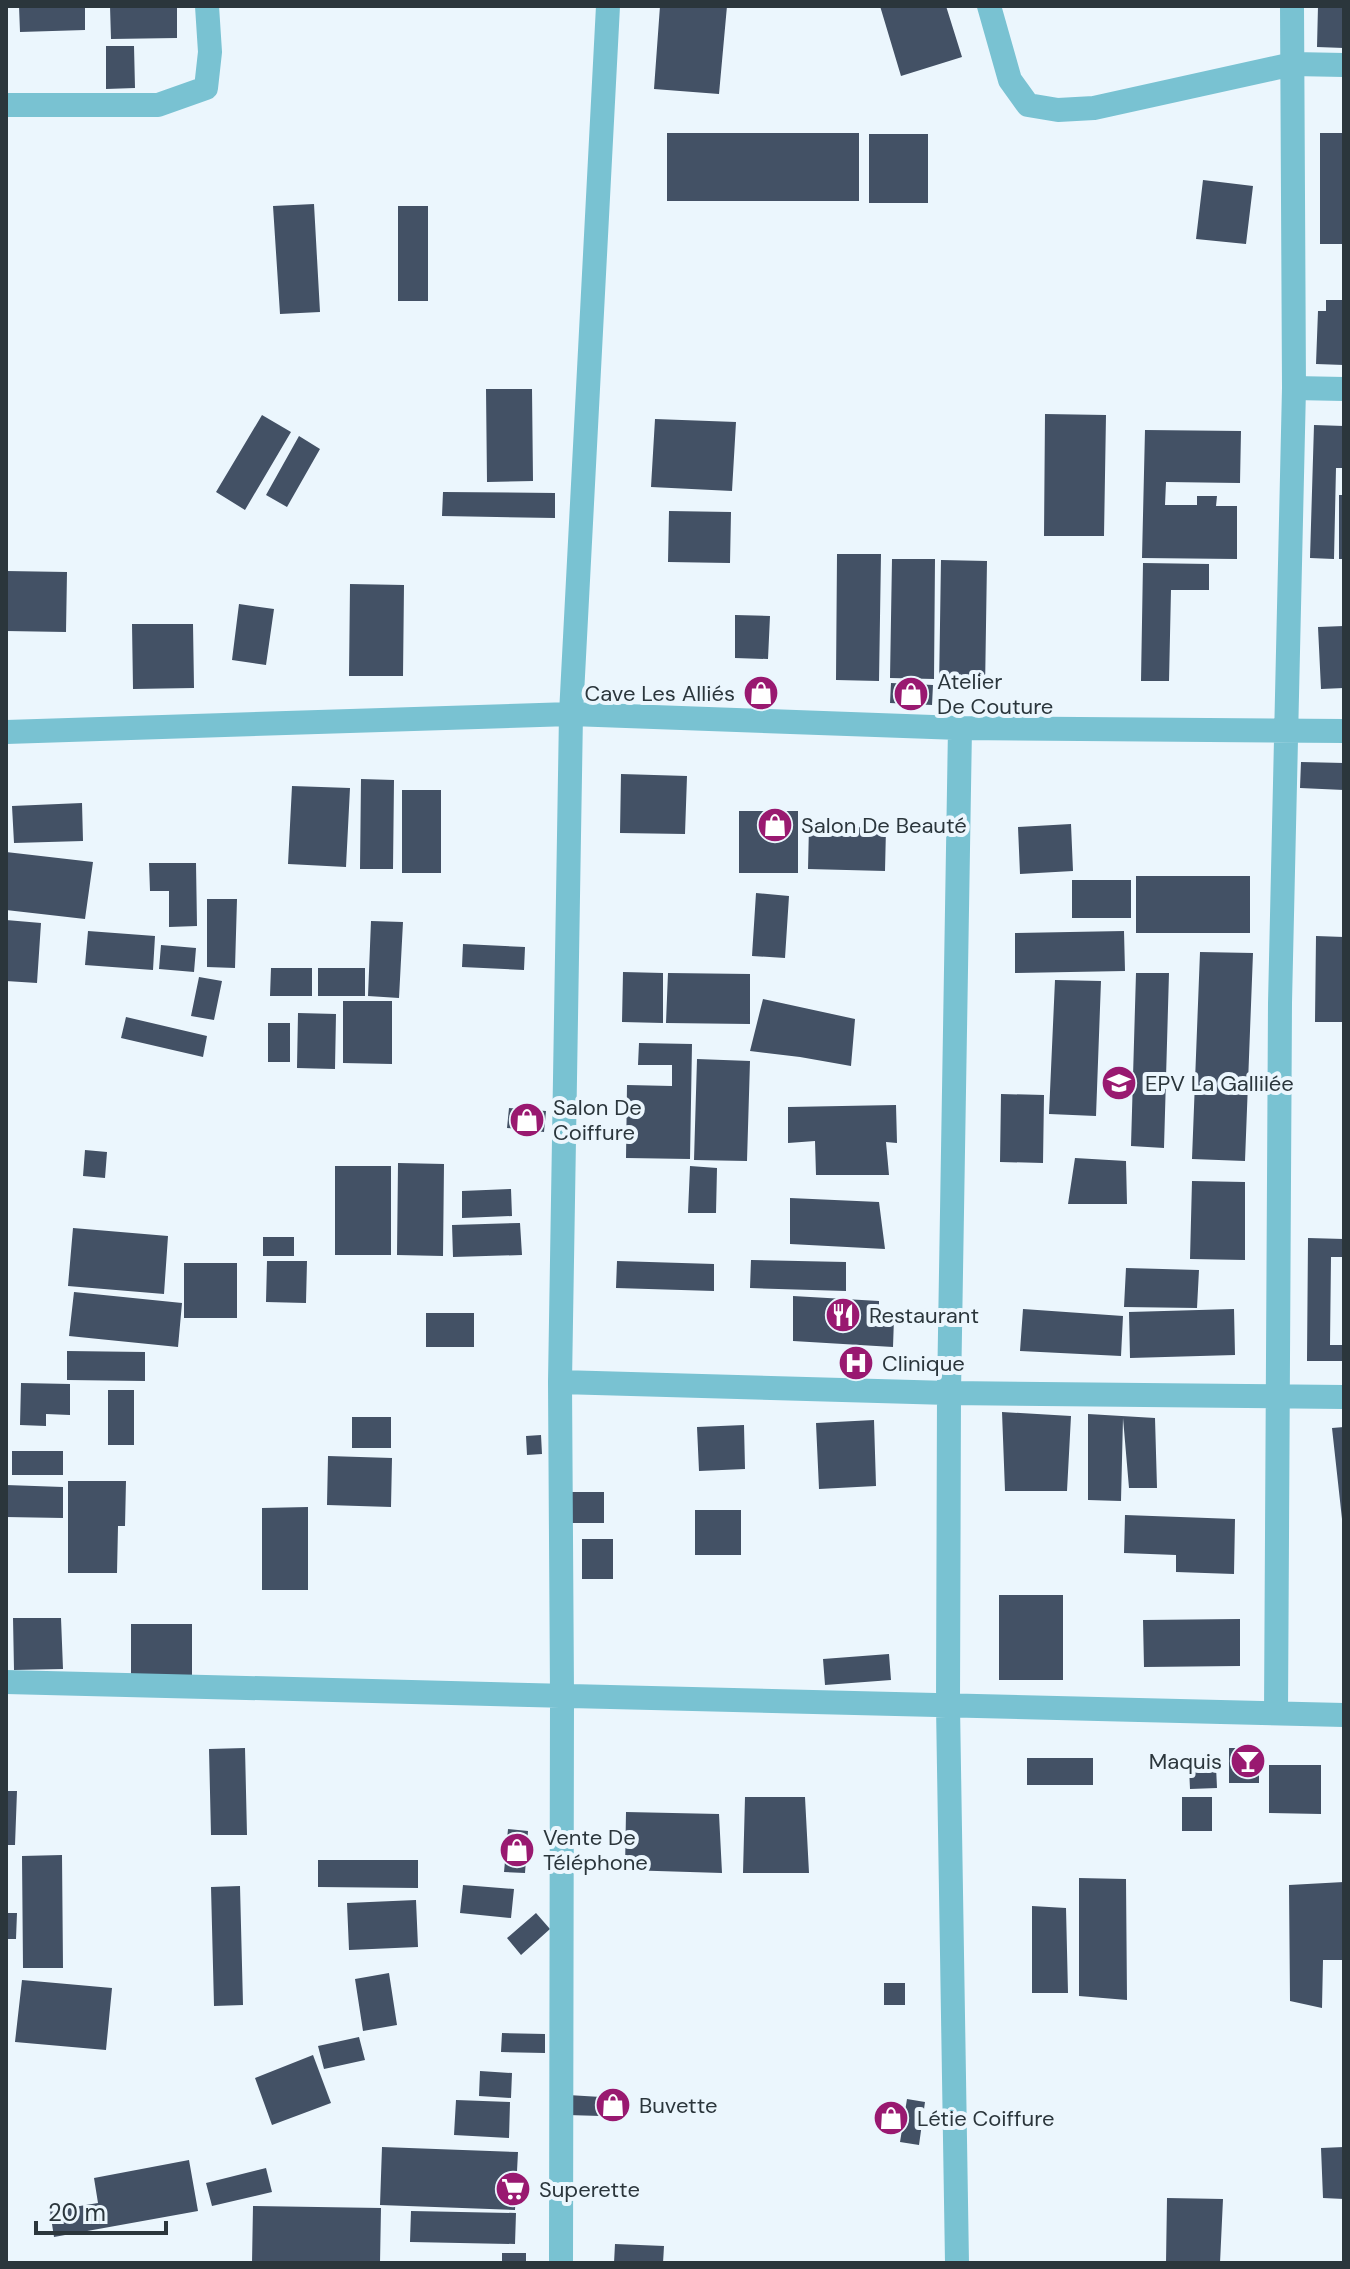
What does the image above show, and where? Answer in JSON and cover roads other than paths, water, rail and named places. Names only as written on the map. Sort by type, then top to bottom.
[{"type":"street","points":[[6,105],[158,105],[206,88],[210,52],[207,6]]},
{"type":"street","points":[[561,2263],[560,1382],[571,714],[608,6]]},
{"type":"street","points":[[989,6],[1010,80],[1028,105],[1058,110],[1094,108],[1293,64],[1344,65]]},
{"type":"street","points":[[1276,1713],[1280,1003],[1294,388],[1292,6]]},
{"type":"street","points":[[1294,388],[1344,389]]},
{"type":"street","points":[[6,732],[571,714],[960,728],[1344,731]]},
{"type":"street","points":[[957,2263],[948,1706],[949,1393],[960,728]]},
{"type":"street","points":[[560,1382],[949,1393],[1344,1397]]},
{"type":"street","points":[[6,1682],[1344,1715]]},
{"type":"place","name":"Cave Les Alliés","points":[[761,693]]},
{"type":"place","name":"Atelier De Couture","points":[[911,694]]},
{"type":"place","name":"Salon De Beauté","points":[[775,825]]},
{"type":"place","name":"EPV La Gallilée","points":[[1119,1083]]},
{"type":"place","name":"Salon De Coiffure","points":[[527,1120]]},
{"type":"place","name":"Restaurant","points":[[843,1315]]},
{"type":"place","name":"Clinique","points":[[856,1363]]},
{"type":"place","name":"Maquis","points":[[1248,1761]]},
{"type":"place","name":"Vente De Téléphone","points":[[517,1850]]},
{"type":"place","name":"Buvette","points":[[613,2105]]},
{"type":"place","name":"Létie Coiffure","points":[[891,2118]]},
{"type":"place","name":"Superette","points":[[513,2189]]}]
